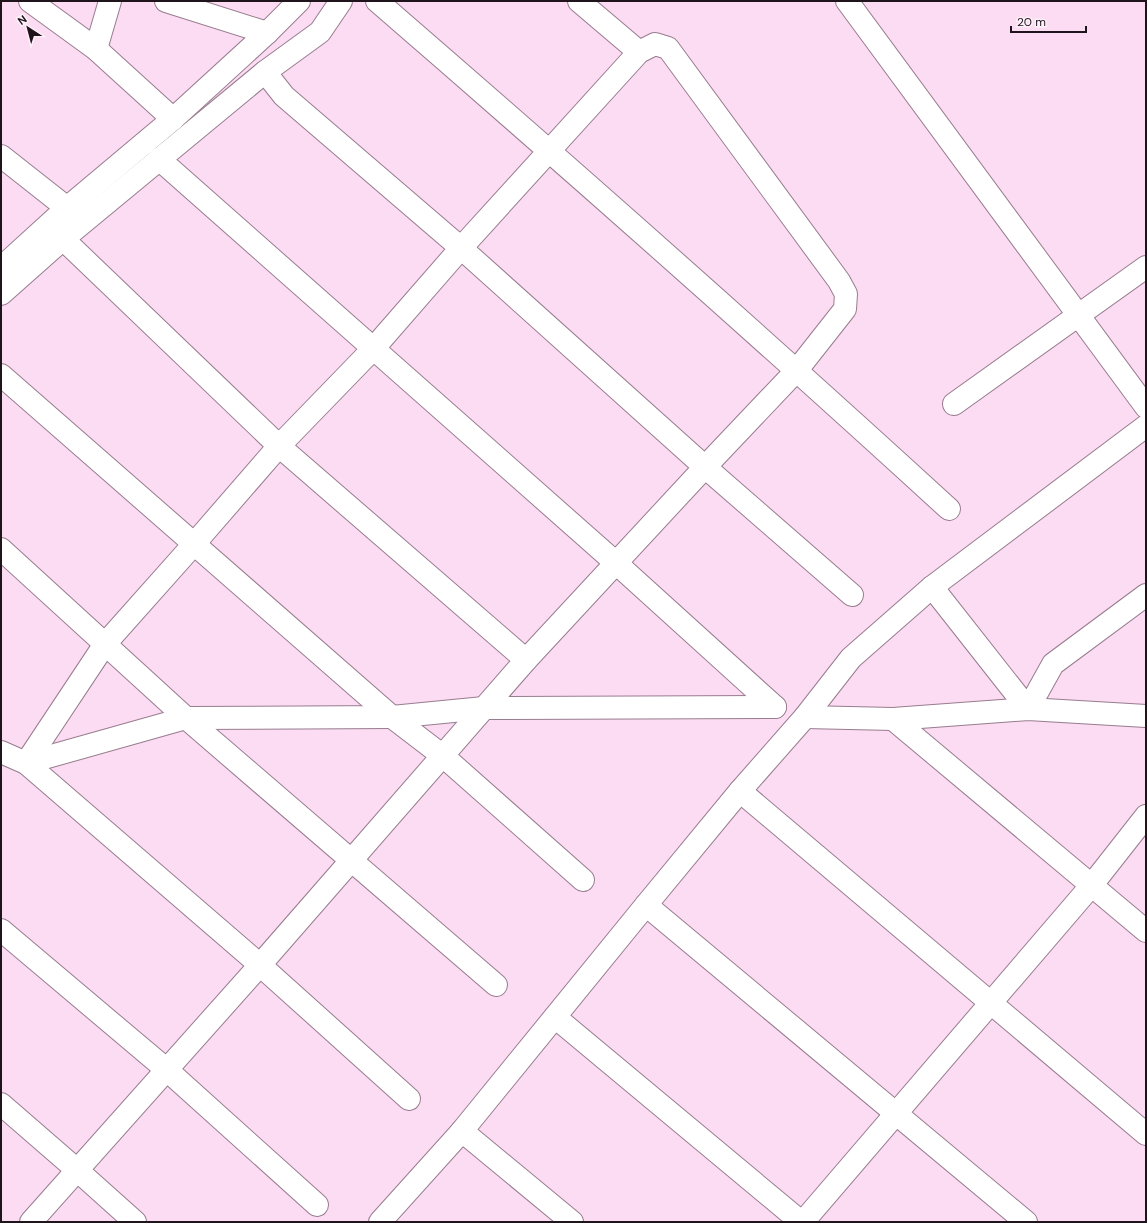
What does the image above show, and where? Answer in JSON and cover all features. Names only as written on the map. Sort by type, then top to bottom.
[{"type":"street","points":[[30,1],[96,49],[173,118]]},
{"type":"street","points":[[96,49],[110,1]]},
{"type":"street","points":[[166,1],[267,33]]},
{"type":"street","points":[[1,268],[67,208],[173,118],[267,33],[299,1]]},
{"type":"street","points":[[1,294],[63,239],[159,159],[265,72],[320,32],[341,1]]},
{"type":"street","points":[[377,1],[550,151],[797,370],[949,509]]},
{"type":"street","points":[[579,1],[639,52]]},
{"type":"street","points":[[847,1],[1146,406]]},
{"type":"street","points":[[26,763],[105,644],[279,446],[373,349],[639,52],[655,44],[668,48],[839,281],[846,294],[844,309],[797,370],[526,660],[260,965],[31,1222]]},
{"type":"street","points":[[265,72],[284,96],[462,248],[705,467],[852,595]]},
{"type":"street","points":[[1,156],[67,208]]},
{"type":"street","points":[[26,763],[186,718],[392,717],[484,708],[775,707],[616,563],[159,159]]},
{"type":"street","points":[[63,239],[279,446],[526,660]]},
{"type":"street","points":[[954,404],[1146,267]]},
{"type":"street","points":[[1,375],[392,717],[443,756],[583,880]]},
{"type":"street","points":[[380,1222],[462,1131],[740,791],[805,717],[851,658],[932,587],[1146,426]]},
{"type":"street","points":[[1,549],[186,718],[350,861],[496,985]]},
{"type":"street","points":[[932,587],[1028,709]]},
{"type":"street","points":[[1028,709],[1053,664],[1146,595]]},
{"type":"street","points":[[805,717],[894,719],[1028,709],[1146,716]]},
{"type":"street","points":[[894,719],[1146,932]]},
{"type":"street","points":[[1,752],[26,763],[260,965],[409,1099]]},
{"type":"street","points":[[740,791],[1146,1134]]},
{"type":"street","points":[[555,1017],[802,1222],[992,1003],[1091,886],[1146,816]]},
{"type":"street","points":[[646,905],[1026,1222]]},
{"type":"street","points":[[1,930],[167,1070],[317,1205]]},
{"type":"street","points":[[1,1104],[135,1222]]},
{"type":"street","points":[[462,1131],[572,1222]]}]
